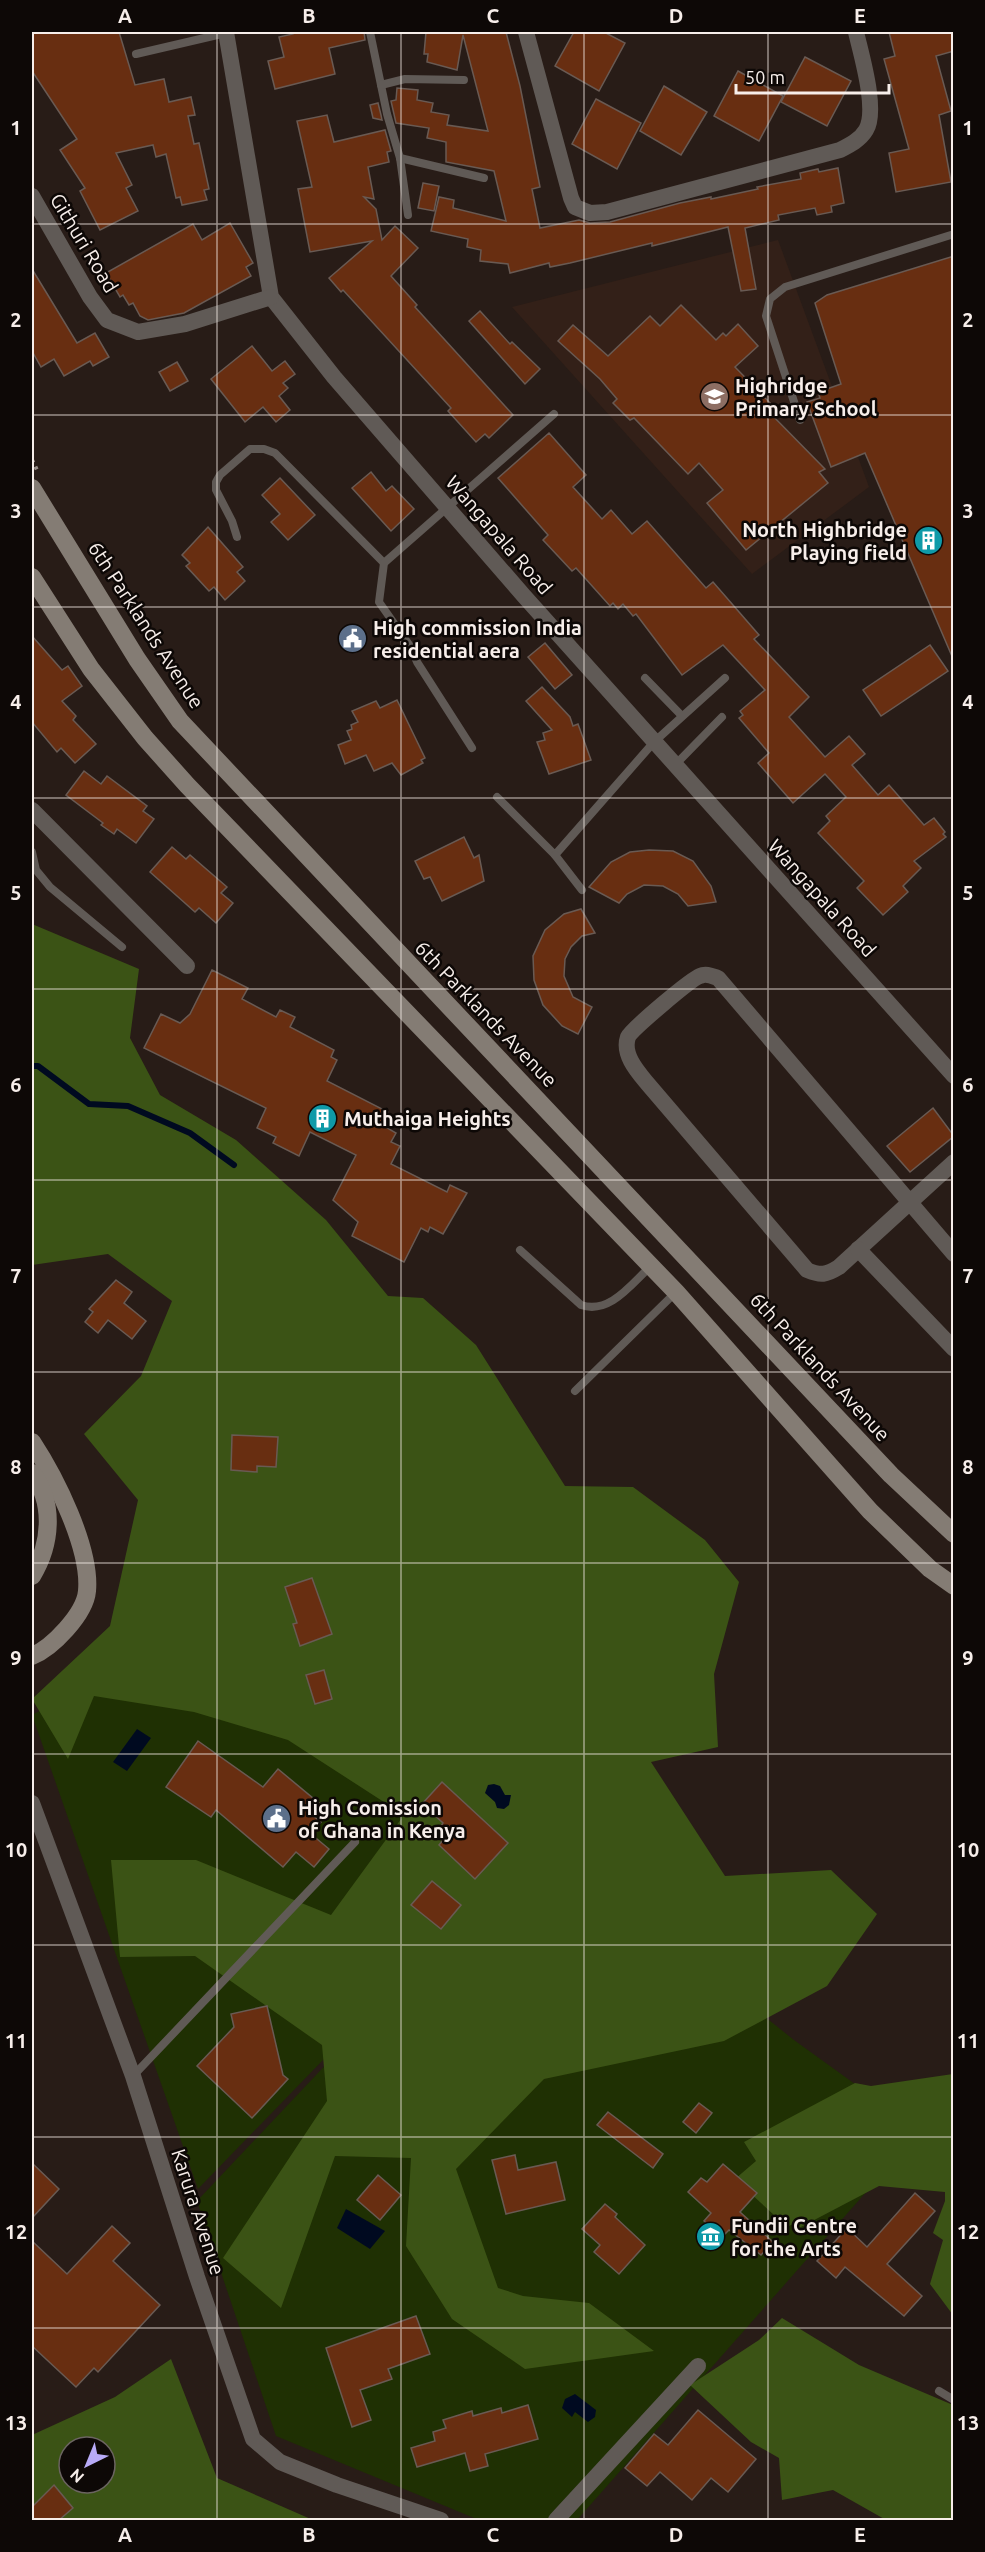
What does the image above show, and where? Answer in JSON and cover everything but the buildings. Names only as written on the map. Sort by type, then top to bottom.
[{"type":"street","name":"Wangapala Road","points":[[226,32],[271,297],[334,377],[448,509],[954,1076]]},
{"type":"street","points":[[526,32],[571,198],[576,207],[590,213],[607,212],[717,184],[840,150],[855,142],[867,129],[871,115],[856,32]]},
{"type":"street","name":"Githuri Road","points":[[32,196],[90,297],[107,320],[138,332],[185,324],[271,297]]},
{"type":"street","name":"6th Parklands Avenue","points":[[32,488],[137,659],[180,721],[891,1475],[954,1534]]},
{"type":"street","points":[[32,577],[91,669],[145,738],[187,785],[652,1265],[870,1511],[930,1569],[954,1586]]},
{"type":"street","points":[[32,811],[187,966]]},
{"type":"street","points":[[954,1162],[909,1201],[858,1249],[826,1275],[807,1270],[646,1083],[634,1067],[627,1050],[629,1036],[690,981],[702,975],[718,978],[909,1201],[954,1254]]},
{"type":"street","points":[[858,1249],[954,1349]]},
{"type":"street","points":[[32,1442],[56,1482],[69,1513],[80,1543],[87,1592],[69,1626],[45,1648],[32,1656]]},
{"type":"street","points":[[32,1473],[44,1500],[49,1524],[45,1553],[32,1576]]},
{"type":"street","name":"Karura Avenue","points":[[32,1803],[133,2076],[197,2277],[253,2439],[280,2462],[337,2486],[441,2520]]},
{"type":"street","points":[[556,2520],[698,2366]]},
{"type":"lane","points":[[136,54],[226,32]]},
{"type":"lane","points":[[370,32],[400,158],[408,215]]},
{"type":"lane","points":[[381,85],[405,80],[464,80]]},
{"type":"lane","points":[[400,158],[484,178]]},
{"type":"lane","points":[[800,420],[766,316],[770,299],[785,287],[954,234]]},
{"type":"lane","points":[[472,748],[417,663],[410,646],[379,602],[384,563],[554,414]]},
{"type":"lane","points":[[237,537],[232,521],[216,490],[216,482],[220,475],[250,449],[264,449],[275,453],[384,563]]},
{"type":"lane","points":[[645,678],[682,716]]},
{"type":"lane","points":[[555,855],[654,742],[725,678]]},
{"type":"lane","points":[[675,765],[722,717]]},
{"type":"lane","points":[[497,797],[555,855],[582,890]]},
{"type":"lane","points":[[32,852],[36,870],[50,887],[122,947]]},
{"type":"lane","points":[[520,1250],[581,1305],[591,1309],[611,1303],[652,1265]]},
{"type":"lane","points":[[575,1391],[676,1292]]},
{"type":"lane","points":[[133,2076],[355,1842]]},
{"type":"lane","points":[[939,2391],[954,2400]]},
{"type":"shaded area","name":"Highridge Primary School","points":[[778,240],[869,487],[752,574],[512,307]]},
{"type":"green space","points":[[32,924],[139,969],[130,1038],[160,1095],[236,1140],[326,1220],[388,1296],[423,1298],[476,1345],[565,1486],[633,1487],[705,1540],[739,1582],[714,1674],[718,1747],[651,1762],[725,1876],[831,1870],[877,1914],[827,1986],[724,2041],[544,2079],[456,2169],[498,2288],[523,2296],[589,2303],[654,2351],[525,2369],[452,2319],[406,2246],[411,2158],[335,2156],[281,2308],[223,2258],[327,2101],[322,2045],[195,1956],[120,1957],[111,1860],[196,1860],[331,1915],[404,1815],[288,1740],[194,1712],[94,1696],[68,1759],[32,1699],[110,1626],[138,1500],[84,1434],[141,1376],[172,1301],[108,1254],[32,1265]]},
{"type":"green space","points":[[284,1579],[538,1838],[198,2189],[32,1715]]},
{"type":"green space","points":[[540,1838],[794,2040],[920,2131],[577,2520],[479,2520],[276,2436],[197,2201]]},
{"type":"green space","points":[[953,2074],[953,2315],[930,2284],[943,2240],[933,2233],[945,2201],[945,2192],[879,2186],[799,2228],[795,2223],[787,2227],[735,2179],[756,2161],[744,2142],[855,2083],[871,2086]]},
{"type":"green space","points":[[782,2318],[859,2365],[953,2405],[953,2520],[886,2520],[833,2490],[782,2500],[779,2458],[751,2442],[690,2385],[759,2340]]},
{"type":"green space","points":[[171,2359],[217,2478],[313,2520],[32,2520],[32,2435],[115,2397]]},
{"type":"water","points":[[137,1729],[151,1738],[127,1771],[113,1762]]},
{"type":"water","points":[[488,1785],[500,1786],[505,1795],[511,1795],[509,1805],[504,1809],[497,1808],[495,1802],[485,1793]]},
{"type":"water","points":[[346,2209],[385,2231],[370,2249],[337,2228]]},
{"type":"water","points":[[575,2394],[596,2410],[595,2417],[588,2422],[575,2412],[572,2417],[562,2408],[565,2399]]},
{"type":"waterway","points":[[32,1066],[38,1066],[89,1104],[128,1106],[190,1133],[234,1165]]},
{"type":"place","name":"Highridge Primary School","points":[[714,397]]},
{"type":"place","name":"North Highbridge Playing field","points":[[928,541]]},
{"type":"place","name":"High commission India residential aera","points":[[352,639]]},
{"type":"place","name":"Muthaiga Heights","points":[[323,1119]]},
{"type":"place","name":"High Comission of Ghana in Kenya","points":[[277,1819]]},
{"type":"place","name":"Fundii Centre for the Arts","points":[[710,2237]]}]
